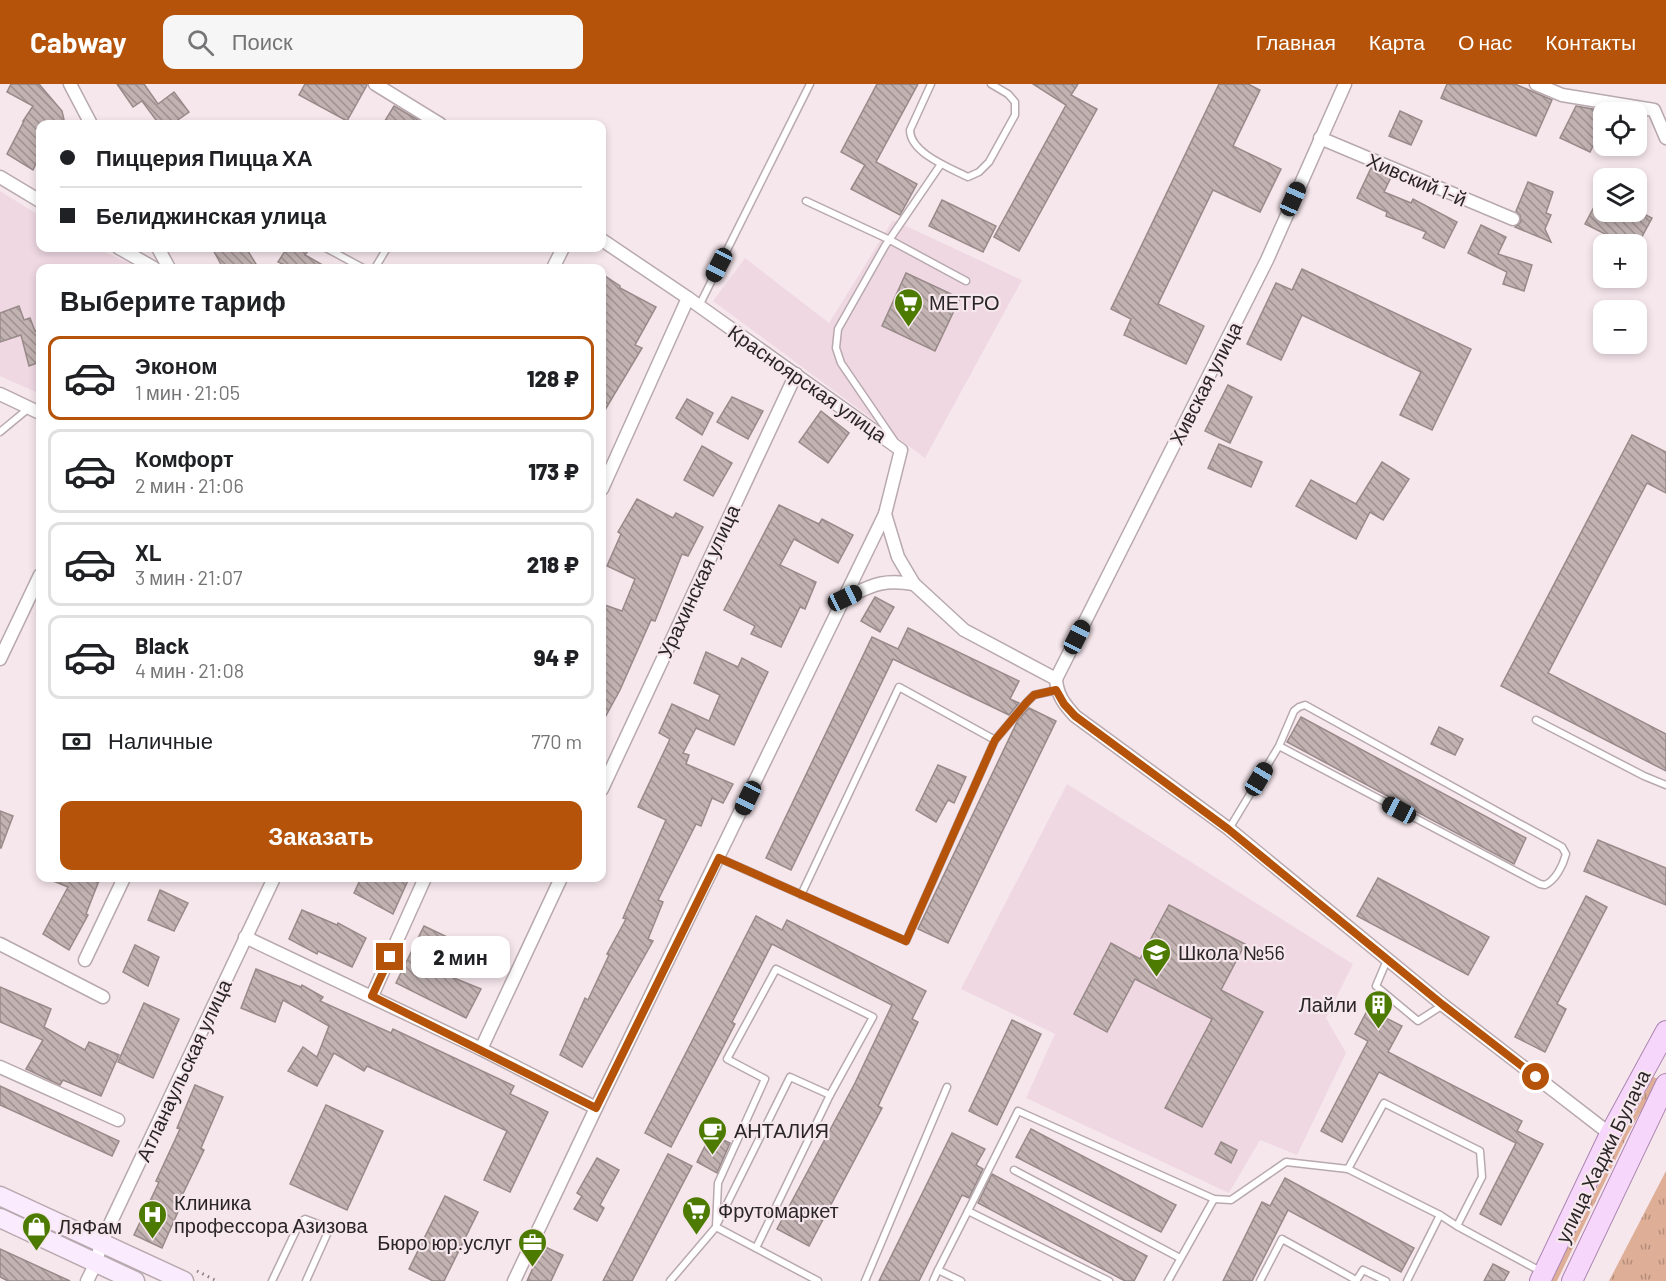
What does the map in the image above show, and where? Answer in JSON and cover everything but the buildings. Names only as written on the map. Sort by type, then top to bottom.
[{"type":"main road","name":"улица Хаджи Булача","points":[[1542,1277],[1610,1134],[1657,1067],[1666,1031]]},
{"type":"main road","name":"улица Хаджи Булача","points":[[1574,1280],[1666,1084]]},
{"type":"main road","points":[[0,1196],[184,1281]]},
{"type":"main road","points":[[0,1218],[135,1281]]},
{"type":"street","points":[[69,84],[89,120]]},
{"type":"street","points":[[375,84],[434,120]]},
{"type":"street","name":"Хивская улица","points":[[1056,685],[1266,260],[1345,84]]},
{"type":"street","points":[[1536,84],[1562,95],[1654,110],[1666,138]]},
{"type":"street","name":"Хивский 1-й","points":[[1320,138],[1513,219]]},
{"type":"street","points":[[0,177],[36,199]]},
{"type":"street","name":"Красноярская улица","points":[[514,1281],[885,514],[901,450],[688,298],[606,243]]},
{"type":"street","points":[[126,252],[147,264]]},
{"type":"street","points":[[606,480],[688,298]]},
{"type":"street","name":"Урахинская улица","points":[[606,780],[796,374]]},
{"type":"street","points":[[0,394],[35,411]]},
{"type":"street","points":[[885,514],[898,557],[914,584],[964,630],[1056,685],[1064,704],[1075,716],[1228,829],[1443,1005],[1610,1134]]},
{"type":"street","points":[[845,598],[878,583],[895,581],[914,584]]},
{"type":"street","points":[[0,659],[36,583]]},
{"type":"street","points":[[85,960],[122,882]]},
{"type":"street","name":"Атланаульская улица","points":[[87,1281],[96,1263],[101,1243],[272,882]]},
{"type":"street","points":[[372,996],[423,882]]},
{"type":"street","points":[[481,1049],[559,882]]},
{"type":"street","points":[[245,937],[481,1049],[596,1108]]},
{"type":"street","points":[[0,944],[103,997]]},
{"type":"street","points":[[0,1067],[118,1120]]},
{"type":"lane","points":[[699,306],[810,84]]},
{"type":"lane","points":[[932,84],[910,130],[910,138],[920,149],[941,164],[968,177],[980,172],[989,162],[1015,115],[1015,102],[1008,94],[991,84]]},
{"type":"lane","points":[[901,450],[842,363],[836,348],[838,329],[885,246],[941,164]]},
{"type":"lane","points":[[806,201],[890,240],[966,280]]},
{"type":"lane","points":[[333,252],[356,264]]},
{"type":"lane","points":[[0,432],[35,411]]},
{"type":"lane","points":[[719,858],[906,941],[995,740],[1034,695],[1056,685]]},
{"type":"lane","points":[[801,895],[899,687],[995,740]]},
{"type":"lane","points":[[1228,829],[1279,746],[1294,711],[1299,706],[1305,705],[1562,847],[1566,854],[1564,860],[1552,882],[1545,885],[1540,884],[1279,746]]},
{"type":"lane","points":[[1536,720],[1644,776],[1666,784]]},
{"type":"lane","points":[[1388,959],[1376,986],[1418,1021],[1443,1005]]},
{"type":"lane","points":[[716,1227],[718,1184],[765,1080],[727,1059],[776,969],[873,1017],[830,1095],[756,1248]]},
{"type":"lane","points":[[673,1280],[716,1227],[790,1077],[830,1095]]},
{"type":"lane","points":[[865,1281],[947,1086]]},
{"type":"lane","points":[[1348,1169],[1384,1103],[1480,1151],[1482,1177],[1457,1226]]},
{"type":"lane","points":[[933,1281],[1018,1111],[1214,1199],[1231,1200],[1286,1162],[1348,1169],[1440,1215],[1542,1277]]},
{"type":"lane","points":[[1014,1170],[1180,1258]]},
{"type":"lane","points":[[1168,1281],[1214,1199]]},
{"type":"lane","points":[[968,1211],[1109,1281]]},
{"type":"lane","points":[[1407,1281],[1440,1215]]},
{"type":"lane","points":[[272,1281],[300,1222],[305,1219],[326,1227],[328,1232],[306,1281]]},
{"type":"lane","points":[[716,1227],[818,1281]]},
{"type":"lane","points":[[1260,1281],[1282,1239],[1356,1281],[1363,1270],[1386,1281]]},
{"type":"lane","points":[[938,1270],[961,1281]]},
{"type":"shaded area","points":[[0,191],[36,214],[36,252],[105,252],[131,264],[36,264],[36,392],[0,376]]},
{"type":"shaded area","points":[[893,220],[1022,280],[925,458],[713,301],[745,258],[829,323]]},
{"type":"shaded area","name":"Школа №56","points":[[1067,784],[1353,964],[1326,1018],[1346,1053],[1297,1155],[1260,1140],[1229,1193],[1026,1098],[1055,1034],[961,989]]},
{"type":"green space","points":[[1653,1077],[1659,1079],[1627,1136],[1557,1281],[1550,1281]]},
{"type":"green space","points":[[1666,1171],[1666,1281],[1609,1281]]},
{"type":"place","name":"МЕТРО","points":[[908,328]]},
{"type":"place","name":"Школа №56","points":[[1157,978]]},
{"type":"place","name":"Лайли","points":[[1378,1030]]},
{"type":"place","name":"АНТАЛИЯ","points":[[713,1156]]},
{"type":"place","name":"Фрутомаркет","points":[[697,1236]]},
{"type":"place","name":"Клиника профессора Азизова","points":[[153,1240]]},
{"type":"place","name":"ЛяФам","points":[[37,1252]]},
{"type":"place","name":"Бюро юр.услуг","points":[[533,1268]]},
{"type":"route","points":[[390,957],[372,996],[596,1108],[719,858],[906,941],[995,740],[1034,695],[1056,690],[1064,704],[1075,716],[1228,829],[1443,1005],[1536,1077]]}]
